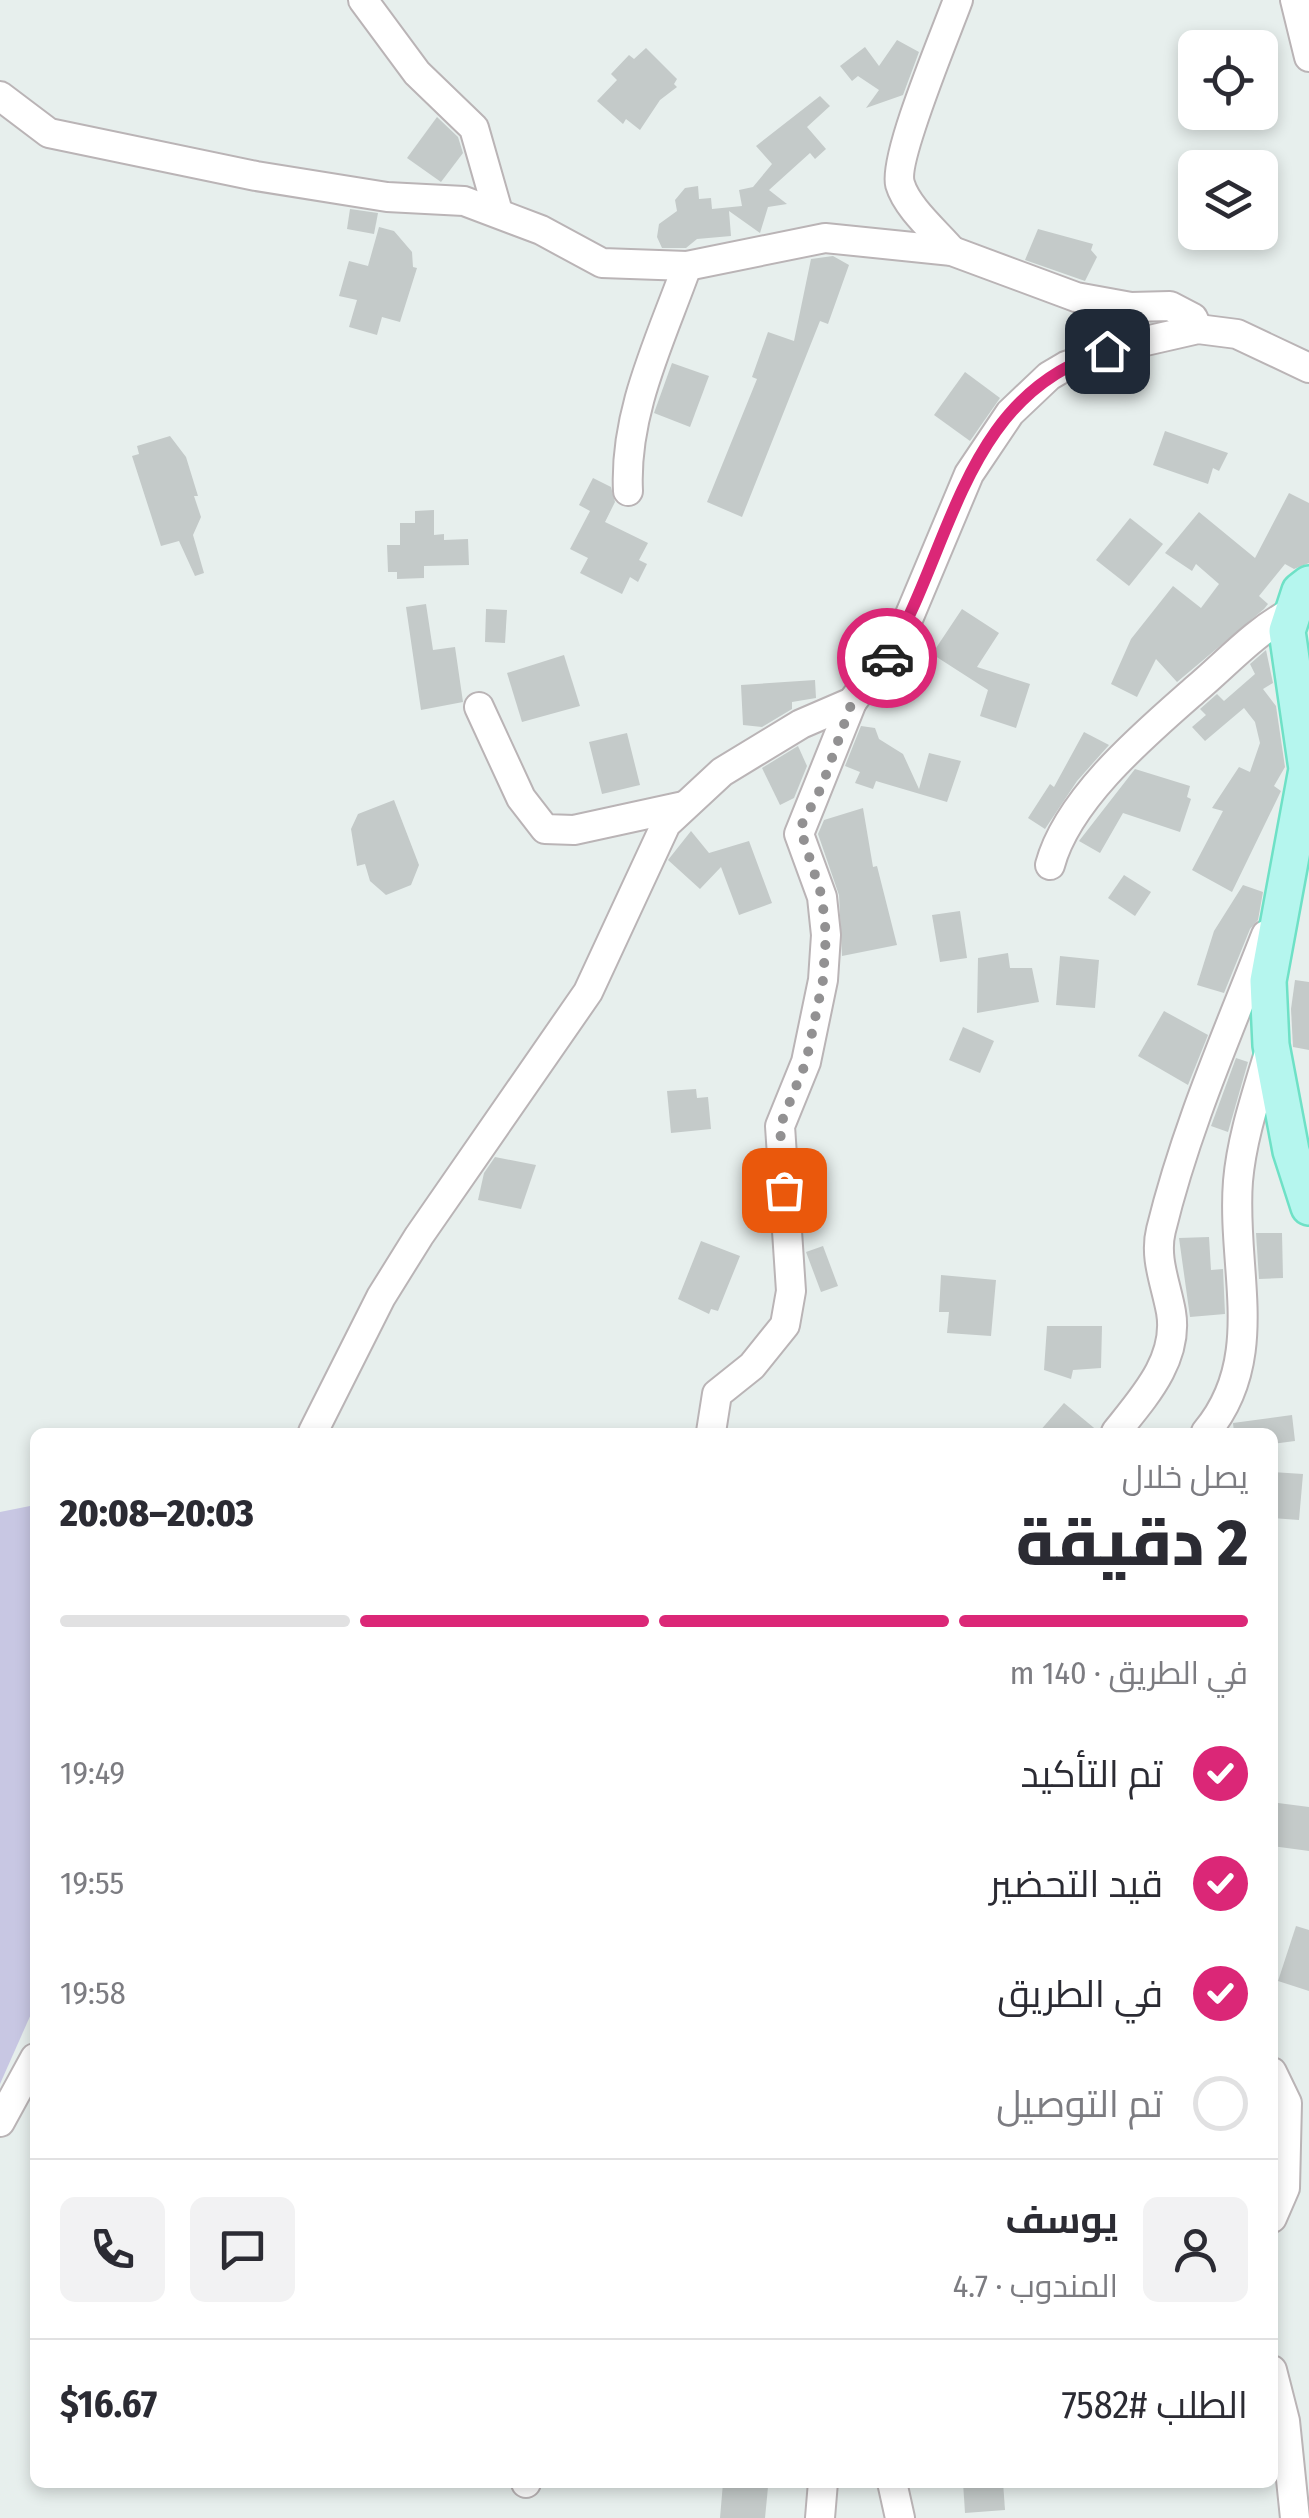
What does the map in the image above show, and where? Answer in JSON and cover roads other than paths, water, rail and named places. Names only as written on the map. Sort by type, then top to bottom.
[{"type":"main road","points":[[1300,598],[1287,632],[1307,769],[1268,981],[1271,1045],[1291,1151],[1309,1207]]},
{"type":"street","points":[[363,0],[418,74],[474,128],[498,212]]},
{"type":"street","points":[[952,252],[904,193],[899,180],[903,147],[958,0]]},
{"type":"street","points":[[1295,0],[1309,57]]},
{"type":"street","points":[[0,96],[49,134],[256,176],[387,197],[464,201],[579,247],[602,263],[688,266],[825,238],[952,252],[1076,296],[1131,307],[1170,306],[1193,318],[1198,329]]},
{"type":"street","points":[[628,491],[626,452],[631,423],[688,266]]},
{"type":"street","points":[[712,1428],[717,1394],[752,1366],[785,1325],[791,1291],[780,1126],[806,1062],[823,980],[826,935],[822,897],[799,834],[852,702],[901,636],[969,474],[1010,413],[1049,376],[1085,357],[1198,329],[1237,334],[1309,368]]},
{"type":"street","points":[[1050,865],[1060,839],[1125,749],[1300,598]]},
{"type":"street","points":[[315,1428],[381,1297],[419,1236],[588,992],[645,862],[666,824],[756,752],[801,724],[852,702]]},
{"type":"street","points":[[478,707],[521,798],[544,830],[574,830],[684,806]]},
{"type":"street","points":[[1119,1428],[1168,1357],[1173,1335],[1161,1272],[1159,1235],[1200,1099],[1281,896]]},
{"type":"street","points":[[1209,1428],[1231,1396],[1241,1367],[1241,1152],[1271,1045]]},
{"type":"street","points":[[0,2122],[30,2067]]},
{"type":"street","points":[[1278,2084],[1287,2103],[1285,2188],[1278,2204]]},
{"type":"street","points":[[1278,2394],[1285,2421],[1295,2518]]},
{"type":"street","points":[[820,2518],[822,2488]]},
{"type":"street","points":[[893,2488],[900,2518]]}]
